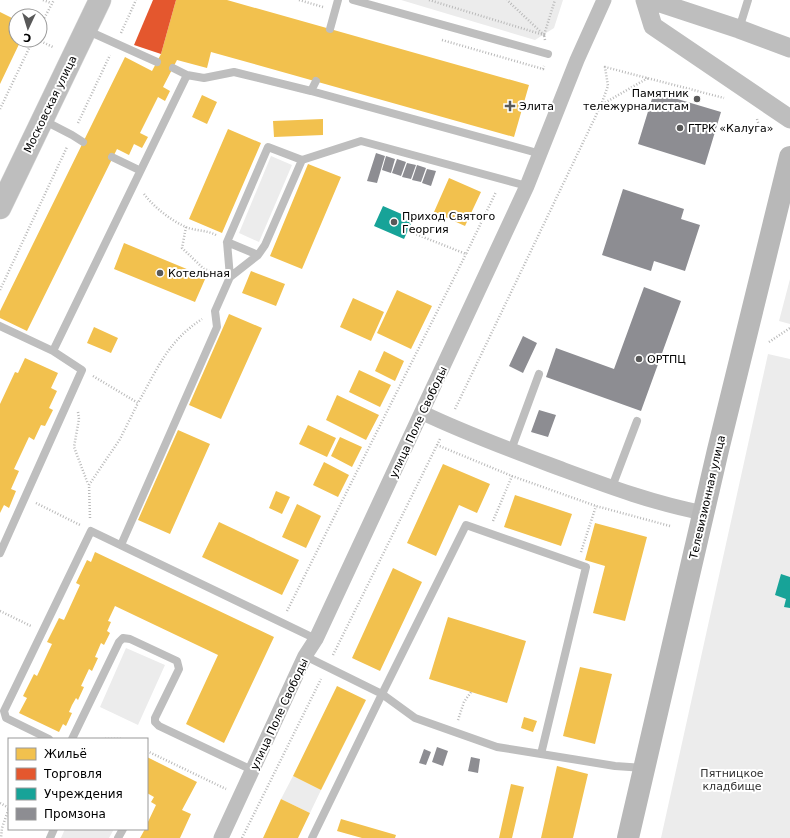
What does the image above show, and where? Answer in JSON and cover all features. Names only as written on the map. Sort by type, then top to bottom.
[{"type":"main road","name":"Московская улица","points":[[0,208],[99,0]]},
{"type":"main road","name":"Телевизионная улица","points":[[628,838],[704,513],[790,157]]},
{"type":"street","name":"улица Поле Свободы","points":[[221,838],[305,656],[316,639],[423,413],[527,186],[541,154],[577,60],[604,0]]},
{"type":"street","points":[[645,0],[653,26],[790,119]]},
{"type":"street","points":[[651,0],[739,29],[790,48]]},
{"type":"street","points":[[423,413],[511,450],[612,487],[674,507],[704,513]]},
{"type":"lane","points":[[330,29],[338,0]]},
{"type":"lane","points":[[353,0],[548,54]]},
{"type":"lane","points":[[739,29],[748,0]]},
{"type":"lane","points":[[85,30],[157,62]]},
{"type":"lane","points":[[173,68],[187,75],[204,78],[234,72],[311,91],[541,154]]},
{"type":"lane","points":[[53,351],[134,181],[187,75]]},
{"type":"lane","points":[[311,91],[316,81]]},
{"type":"lane","points":[[42,120],[72,135],[82,142]]},
{"type":"lane","points":[[230,277],[227,242],[268,147],[302,160],[361,141],[527,186]]},
{"type":"lane","points":[[112,157],[140,170]]},
{"type":"lane","points":[[121,545],[217,327],[214,311],[230,277],[258,256],[302,160]]},
{"type":"lane","points":[[227,242],[258,256]]},
{"type":"lane","points":[[0,326],[53,351],[82,370],[0,553]]},
{"type":"lane","points":[[511,450],[539,374]]},
{"type":"lane","points":[[612,487],[637,421]]},
{"type":"lane","points":[[312,838],[466,525],[586,567],[541,754]]},
{"type":"lane","points":[[47,738],[6,718],[4,711],[91,531],[316,639]]},
{"type":"lane","points":[[72,738],[118,642],[123,638],[130,638],[177,661],[179,664],[179,669],[155,722],[159,726],[252,770]]},
{"type":"lane","points":[[305,656],[328,666],[382,694],[415,718],[497,748],[615,766],[645,768]]},
{"type":"path","points":[[43,0],[51,3]]},
{"type":"path","points":[[48,9],[54,0]]},
{"type":"path","points":[[428,0],[544,35]]},
{"type":"path","points":[[507,0],[544,35]]},
{"type":"path","points":[[548,54],[544,35],[555,0]]},
{"type":"path","points":[[48,45],[53,47]]},
{"type":"path","points":[[0,110],[29,48]]},
{"type":"path","points":[[242,838],[437,445],[601,105],[608,86],[605,67],[730,100]]},
{"type":"path","points":[[601,105],[648,78]]},
{"type":"path","points":[[755,113],[761,132]]},
{"type":"path","points":[[282,622],[502,179]]},
{"type":"path","points":[[134,181],[153,206],[186,227],[212,232],[227,242]]},
{"type":"path","points":[[186,227],[182,248],[204,269],[230,277]]},
{"type":"path","points":[[408,231],[466,254]]},
{"type":"path","points":[[89,485],[120,439],[138,402],[169,348],[188,329],[214,311]]},
{"type":"path","points":[[769,342],[790,328]]},
{"type":"path","points":[[82,370],[138,402]]},
{"type":"path","points":[[25,497],[91,531],[89,485],[74,447],[79,419],[76,384]]},
{"type":"path","points":[[437,445],[512,476],[596,506],[670,526]]},
{"type":"path","points":[[489,533],[512,476]]},
{"type":"path","points":[[577,564],[596,506]]},
{"type":"path","points":[[0,611],[21,621]]},
{"type":"path","points":[[455,733],[464,702],[471,692]]},
{"type":"path","points":[[148,750],[241,796]]},
{"type":"path","points":[[0,838],[8,811]]},
{"type":"green space","points":[[401,0],[563,0],[554,28],[535,40]]},
{"type":"green space","points":[[271,156],[292,165],[259,242],[239,233]]},
{"type":"green space","points":[[790,279],[790,324],[779,321]]},
{"type":"green space","name":"Пятницкое кладбище","points":[[768,354],[790,359],[790,838],[661,838]]},
{"type":"green space","points":[[126,648],[165,665],[138,725],[100,707]]},
{"type":"green space","points":[[293,776],[321,790],[310,813],[281,799]]},
{"type":"green space","points":[[65,830],[113,830],[109,838],[61,838]]},
{"type":"building: Жильё","points":[[176,0],[227,0],[529,85],[514,137],[211,52],[207,68],[177,60],[163,87],[170,91],[165,101],[158,97],[140,133],[148,137],[142,148],[134,144],[129,155],[117,149],[27,331],[0,318],[0,311],[125,57],[152,71],[161,54]]},
{"type":"building: Жильё","points":[[0,12],[8,16],[8,48],[17,48],[0,84]]},
{"type":"building: Жильё","points":[[202,95],[217,102],[207,124],[192,117]]},
{"type":"building: Жильё","points":[[323,119],[323,135],[274,137],[273,121]]},
{"type":"building: Жильё","points":[[228,129],[261,143],[222,233],[189,219]]},
{"type":"building: Жильё","points":[[308,164],[341,177],[302,269],[270,256]]},
{"type":"building: Жильё","points":[[449,178],[481,192],[465,226],[434,212]]},
{"type":"building: Жильё","name":"Котельная","points":[[124,243],[206,277],[195,302],[114,269]]},
{"type":"building: Жильё","points":[[251,271],[285,284],[276,306],[242,293]]},
{"type":"building: Жильё","points":[[397,290],[432,306],[411,349],[377,333]]},
{"type":"building: Жильё","points":[[353,298],[384,312],[371,341],[340,327]]},
{"type":"building: Жильё","points":[[229,314],[262,328],[221,419],[189,405]]},
{"type":"building: Жильё","points":[[94,327],[118,338],[111,353],[87,343]]},
{"type":"building: Жильё","points":[[384,351],[404,361],[395,381],[375,371]]},
{"type":"building: Жильё","points":[[25,358],[58,373],[51,388],[57,391],[49,408],[53,410],[45,426],[41,425],[34,440],[29,437],[14,469],[19,471],[11,489],[16,491],[9,508],[4,505],[0,513],[0,404],[15,372],[18,373]]},
{"type":"building: Жильё","points":[[359,370],[391,385],[380,407],[349,392]]},
{"type":"building: Жильё","points":[[337,395],[379,415],[366,440],[326,420]]},
{"type":"building: Жильё","points":[[308,425],[336,438],[327,457],[299,444]]},
{"type":"building: Жильё","points":[[178,430],[210,444],[170,534],[138,520]]},
{"type":"building: Жильё","points":[[340,437],[362,447],[352,467],[331,456]]},
{"type":"building: Жильё","points":[[324,462],[349,475],[338,497],[313,485]]},
{"type":"building: Жильё","points":[[443,464],[490,484],[477,513],[459,505],[436,556],[407,543]]},
{"type":"building: Жильё","points":[[276,491],[290,497],[282,514],[269,508]]},
{"type":"building: Жильё","points":[[515,495],[572,514],[561,546],[504,527]]},
{"type":"building: Жильё","points":[[297,504],[321,516],[306,548],[282,537]]},
{"type":"building: Жильё","points":[[219,522],[299,560],[282,595],[202,557]]},
{"type":"building: Жильё","points":[[595,523],[647,537],[625,621],[593,613],[605,566],[585,560]]},
{"type":"building: Жильё","points":[[95,552],[274,637],[224,743],[186,724],[218,655],[115,606],[108,621],[111,622],[107,631],[110,633],[104,645],[101,643],[95,657],[98,658],[92,671],[89,669],[81,686],[84,687],[78,700],[76,698],[72,705],[69,712],[72,713],[66,726],[63,724],[59,732],[19,713],[27,698],[23,696],[34,674],[37,676],[52,644],[47,642],[59,618],[64,620],[80,585],[76,583],[87,560],[91,562]]},
{"type":"building: Жильё","points":[[393,568],[422,582],[380,671],[352,658]]},
{"type":"building: Жильё","points":[[448,617],[526,641],[507,703],[429,679]]},
{"type":"building: Жильё","points":[[580,667],[612,674],[595,744],[563,736]]},
{"type":"building: Жильё","points":[[337,686],[366,700],[321,790],[293,776]]},
{"type":"building: Жильё","points":[[524,717],[537,721],[533,732],[521,728]]},
{"type":"building: Жильё","points":[[148,758],[197,782],[182,810],[191,814],[180,838],[140,838],[144,830],[148,830],[148,822],[156,805],[151,802],[154,797],[148,794]]},
{"type":"building: Жильё","points":[[557,766],[588,774],[573,838],[541,838]]},
{"type":"building: Жильё","points":[[511,784],[524,787],[512,838],[499,838]]},
{"type":"building: Жильё","points":[[281,799],[310,813],[298,838],[263,838]]},
{"type":"building: Жильё","points":[[341,819],[396,835],[395,838],[362,838],[337,831]]},
{"type":"building: Торговля","points":[[153,0],[176,0],[161,54],[134,45]]},
{"type":"building: Учреждения","name":"Приход Святого Георгия","points":[[383,206],[413,219],[404,239],[374,226]]},
{"type":"building: Учреждения","points":[[781,574],[790,577],[790,608],[784,607],[786,599],[775,595]]},
{"type":"building: Промзона","name":"ГТРК «Калуга»","points":[[654,92],[721,112],[705,165],[638,144]]},
{"type":"building: Промзона","points":[[376,153],[385,156],[377,183],[367,181]]},
{"type":"building: Промзона","points":[[386,156],[395,159],[391,173],[382,170]]},
{"type":"building: Промзона","points":[[397,159],[406,162],[401,176],[392,173]]},
{"type":"building: Промзона","points":[[407,163],[416,165],[411,179],[402,177]]},
{"type":"building: Промзона","points":[[417,165],[426,168],[421,182],[412,180]]},
{"type":"building: Промзона","points":[[427,169],[436,171],[431,186],[422,183]]},
{"type":"building: Промзона","points":[[623,189],[684,209],[681,219],[700,225],[685,271],[654,261],[651,271],[602,255]]},
{"type":"building: Промзона","name":"ОРТПЦ","points":[[644,287],[681,301],[641,411],[546,377],[556,348],[614,369]]},
{"type":"building: Промзона","points":[[523,336],[537,343],[523,373],[509,366]]},
{"type":"building: Промзона","points":[[539,410],[556,415],[548,437],[531,432]]},
{"type":"building: Промзона","points":[[437,747],[448,751],[443,766],[432,762]]},
{"type":"building: Промзона","points":[[424,749],[431,752],[426,765],[419,763]]},
{"type":"building: Промзона","points":[[471,757],[480,759],[478,773],[468,771]]},
{"type":"place","name":"Памятник тележурналистам","points":[[697,99]]},
{"type":"place","name":"Элита","points":[[510,106]]},
{"type":"place","name":"ГТРК «Калуга»","points":[[680,128]]},
{"type":"place","name":"Приход Святого Георгия","points":[[394,222]]},
{"type":"place","name":"Котельная","points":[[160,273]]},
{"type":"place","name":"ОРТПЦ","points":[[639,359]]}]
